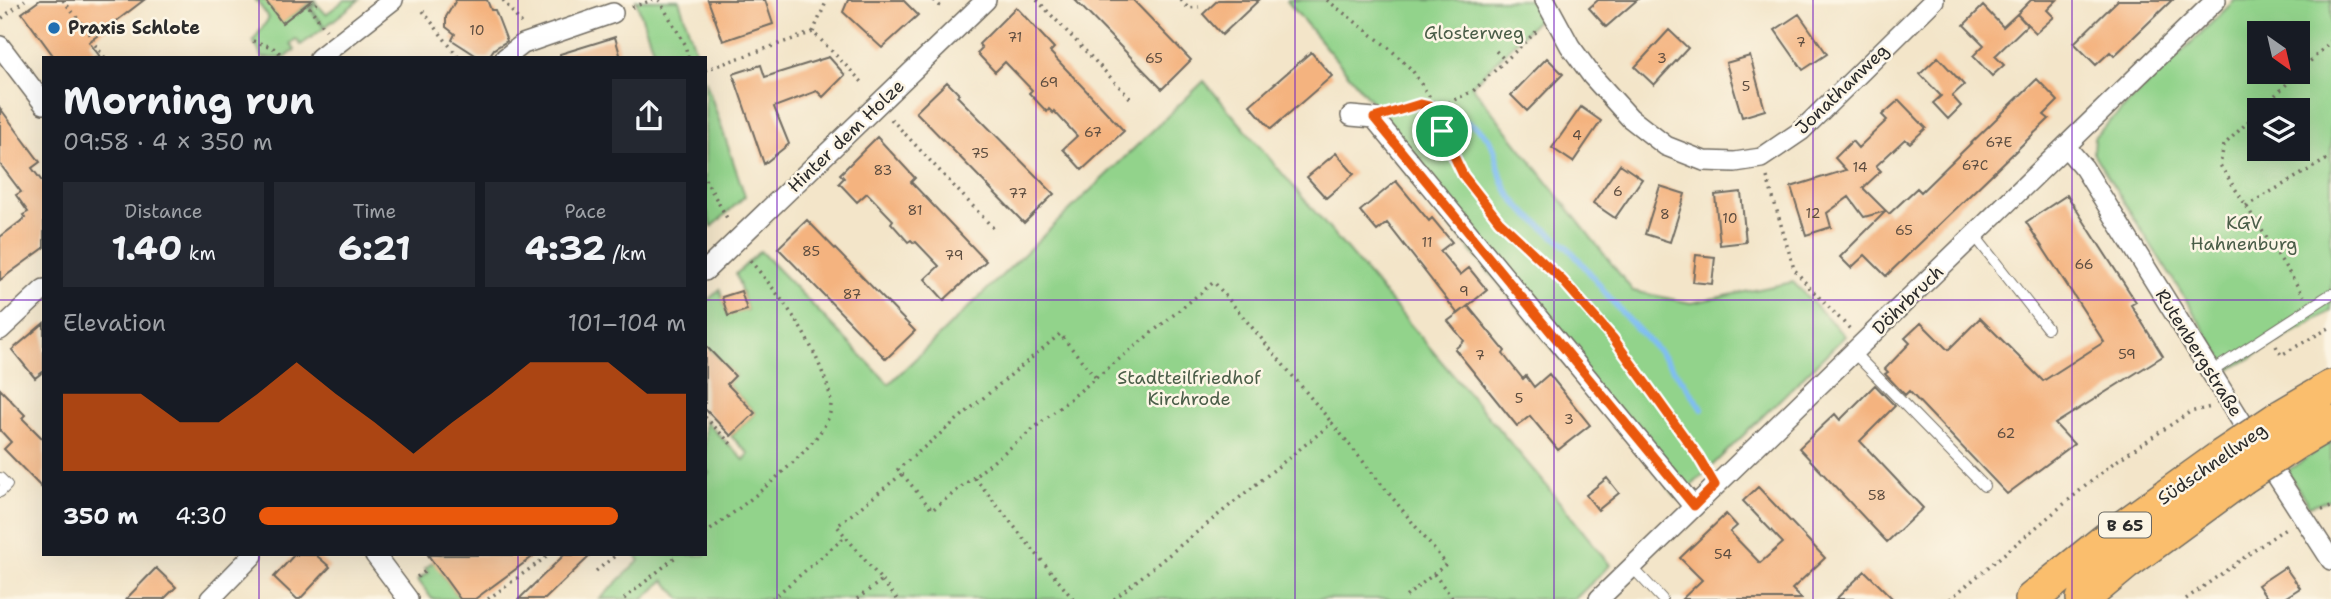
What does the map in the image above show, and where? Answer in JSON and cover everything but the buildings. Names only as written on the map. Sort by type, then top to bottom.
[{"type":"highway","name":"Südschnellweg","points":[[2032,599],[2108,538],[2232,467],[2288,430],[2331,387]]},
{"type":"highway","name":"Südschnellweg","points":[[2288,430],[2331,422]]},
{"type":"highway","name":"Südschnellweg","points":[[2082,599],[2232,467]]},
{"type":"street","points":[[322,56],[393,0]]},
{"type":"street","name":"Hinter dem Holze","points":[[707,269],[986,0]]},
{"type":"street","name":"Jonathanweg","points":[[1555,5],[1570,46],[1592,76],[1630,118],[1666,146],[1704,161],[1735,162],[1761,158],[1801,131],[1934,0]]},
{"type":"street","name":"Döhrbruch","points":[[1599,599],[2216,0]]},
{"type":"street","points":[[508,56],[523,44],[613,12]]},
{"type":"street","points":[[0,46],[42,101]]},
{"type":"street","points":[[1351,116],[1374,118],[1694,506]]},
{"type":"street","name":"Rutenbergstraße","points":[[2066,147],[2084,168],[2331,560]]},
{"type":"street","points":[[0,330],[42,291]]},
{"type":"street","points":[[210,599],[252,556]]},
{"type":"street","points":[[376,556],[408,599]]},
{"type":"lane","points":[[1975,236],[2047,328]]},
{"type":"lane","points":[[2211,372],[2330,294]]},
{"type":"lane","points":[[1859,348],[1984,486]]},
{"type":"lane","points":[[0,478],[7,485],[0,492]]},
{"type":"lane","points":[[1632,567],[1662,599]]},
{"type":"path","points":[[2,18],[25,0]]},
{"type":"path","points":[[63,0],[104,56]]},
{"type":"path","points":[[503,0],[515,16]]},
{"type":"path","points":[[659,0],[685,44],[688,56]]},
{"type":"path","points":[[707,69],[813,32],[827,0]]},
{"type":"path","points":[[934,0],[942,8]]},
{"type":"path","points":[[1037,0],[1131,99]]},
{"type":"path","points":[[1181,0],[1188,8],[1199,7]]},
{"type":"path","points":[[1327,0],[1390,48],[1412,70],[1437,108],[1442,131],[1463,175],[1499,221],[1562,280],[1613,338],[1698,456],[1715,485]]},
{"type":"path","points":[[317,3],[310,8],[324,26]]},
{"type":"path","points":[[1374,118],[1420,104],[1437,108],[1473,91],[1506,61],[1555,5]]},
{"type":"path","points":[[423,11],[457,56]]},
{"type":"path","points":[[813,32],[864,84]]},
{"type":"path","points":[[253,41],[272,47],[283,56]]},
{"type":"path","points":[[2273,98],[2331,41]]},
{"type":"path","points":[[1496,51],[1506,61]]},
{"type":"path","points":[[891,119],[996,231]]},
{"type":"path","points":[[2247,123],[2224,145],[2220,165],[2311,307]]},
{"type":"path","points":[[2246,206],[2331,157]]},
{"type":"path","points":[[1761,158],[1794,269],[1859,348]]},
{"type":"path","points":[[707,182],[727,218]]},
{"type":"path","points":[[707,532],[768,485],[804,450],[829,416],[831,399],[805,332],[787,304],[734,243]]},
{"type":"path","points":[[1096,378],[1060,334],[898,469],[932,510],[974,477],[1096,378],[1214,282],[1332,422],[1446,564],[1404,599]]},
{"type":"path","points":[[2268,335],[2281,355],[2331,327]]},
{"type":"path","points":[[1950,599],[2112,464],[2190,412],[2230,402]]},
{"type":"path","points":[[708,417],[734,447]]},
{"type":"path","points":[[1114,599],[1332,422]]},
{"type":"path","points":[[897,599],[837,526],[902,474]]},
{"type":"path","points":[[974,477],[1073,599]]},
{"type":"path","points":[[2186,599],[2303,516]]},
{"type":"path","points":[[772,599],[846,536]]},
{"type":"path","points":[[485,591],[489,598],[548,556]]},
{"type":"path","points":[[596,571],[615,556]]},
{"type":"path","points":[[624,599],[677,556]]},
{"type":"path","points":[[528,561],[532,567]]},
{"type":"path","points":[[414,579],[427,570]]},
{"type":"path","points":[[1434,574],[1453,599]]},
{"type":"path","points":[[858,599],[881,580]]},
{"type":"green space","points":[[256,0],[265,0],[282,22],[315,0],[309,8],[324,28],[301,45],[296,39],[290,44],[295,50],[288,56],[262,56],[253,41],[269,18]]},
{"type":"green space","points":[[345,0],[359,0],[325,27],[311,8],[317,4],[326,14]]},
{"type":"green space","points":[[636,0],[679,0],[697,56],[655,56]]},
{"type":"green space","name":"Glosterweg","points":[[1288,0],[1532,0],[1541,16],[1472,86],[1633,291],[1691,303],[1793,282],[1845,336],[1678,499],[1377,138],[1391,125]]},
{"type":"green space","name":"KGV Hahnenburg","points":[[2235,0],[2331,0],[2331,311],[2230,370],[2093,153],[2094,137]]},
{"type":"green space","name":"Stadtteilfriedhof Kirchrode","points":[[1204,81],[1541,479],[1610,565],[1575,599],[681,599],[664,580],[644,599],[600,599],[640,560],[636,556],[707,556],[707,423],[744,460],[749,454],[731,436],[755,413],[727,384],[735,376],[707,347],[707,301],[720,289],[728,315],[747,310],[736,274],[760,251],[889,384]]},
{"type":"green space","points":[[707,85],[745,196],[712,227],[707,212]]},
{"type":"green space","points":[[2331,442],[2331,499],[2309,506],[2287,471]]},
{"type":"green space","points":[[465,556],[441,572],[460,599],[432,599],[418,580],[428,572],[425,568],[440,557]]},
{"type":"waterway","points":[[1460,119],[1476,127],[1492,144],[1505,187],[1513,199],[1577,257],[1619,310],[1667,362],[1702,409]]},
{"type":"place","name":"Praxis Schlote","points":[[54,28]]},
{"type":"route","points":[[1420,104],[1437,108],[1442,131],[1463,175],[1499,221],[1562,280],[1613,338],[1698,456],[1715,485],[1694,506],[1374,118],[1420,104]]}]
